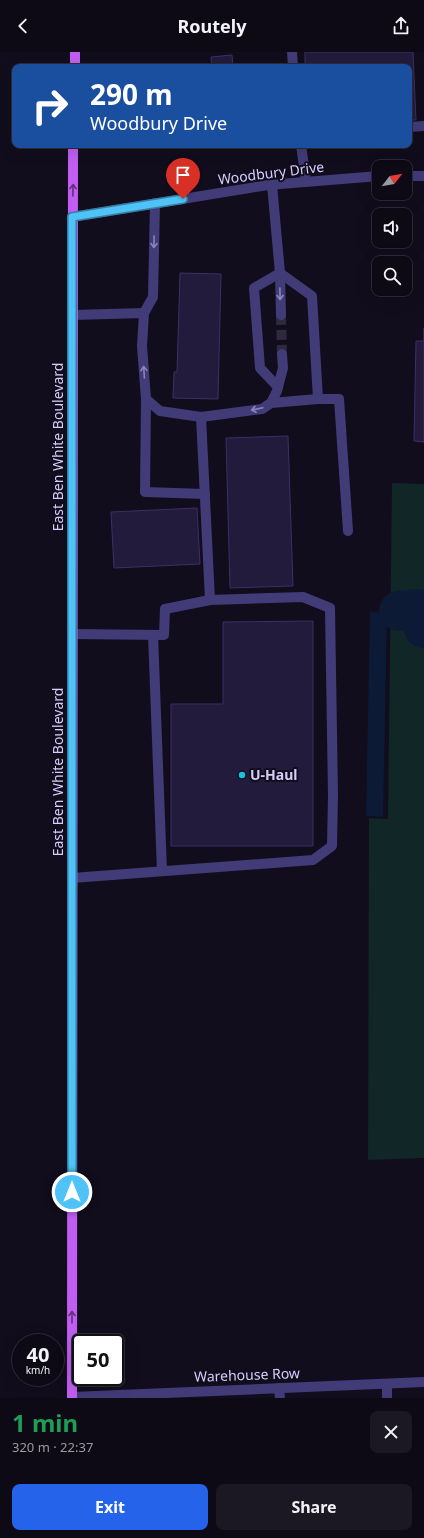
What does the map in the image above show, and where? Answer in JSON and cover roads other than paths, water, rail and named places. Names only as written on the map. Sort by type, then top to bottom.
[{"type":"main road","points":[[75,52],[75,64]]},
{"type":"main road","name":"East Ben White Boulevard","points":[[72,1397],[73,148]]},
{"type":"street","points":[[292,52],[293,64]]},
{"type":"street","points":[[412,127],[424,126]]},
{"type":"street","points":[[301,148],[306,181]]},
{"type":"street","name":"Woodbury Drive","points":[[72,217],[272,185],[372,176]]},
{"type":"street","points":[[412,176],[424,176]]},
{"type":"street","points":[[272,185],[280,273],[281,315]]},
{"type":"street","points":[[154,203],[153,297],[144,313],[142,346],[146,400],[145,492],[205,494]]},
{"type":"street","points":[[278,387],[260,368],[254,288],[280,273]]},
{"type":"street","points":[[280,273],[312,296],[318,399]]},
{"type":"street","points":[[72,315],[144,313]]},
{"type":"street","points":[[271,403],[278,387],[283,368],[282,354]]},
{"type":"street","points":[[146,400],[160,411],[201,417],[262,409],[271,403],[318,399],[339,399],[348,531]]},
{"type":"street","points":[[201,417],[210,600]]},
{"type":"street","points":[[72,634],[164,635],[165,609],[210,600],[303,597],[330,608],[333,795],[332,846],[313,860],[72,878]]},
{"type":"street","points":[[153,635],[162,871]]},
{"type":"street","name":"Warehouse Row","points":[[72,1397],[280,1393],[424,1382]]},
{"type":"street","points":[[387,1384],[387,1398]]},
{"type":"water","points":[[370,612],[387,613],[383,817],[366,816]]},
{"type":"waterway","points":[[399,611],[417,609],[424,628]]},
{"type":"tunnel","points":[[281,315],[282,354]]},
{"type":"place","name":"U-Haul","points":[[242,775]]}]
